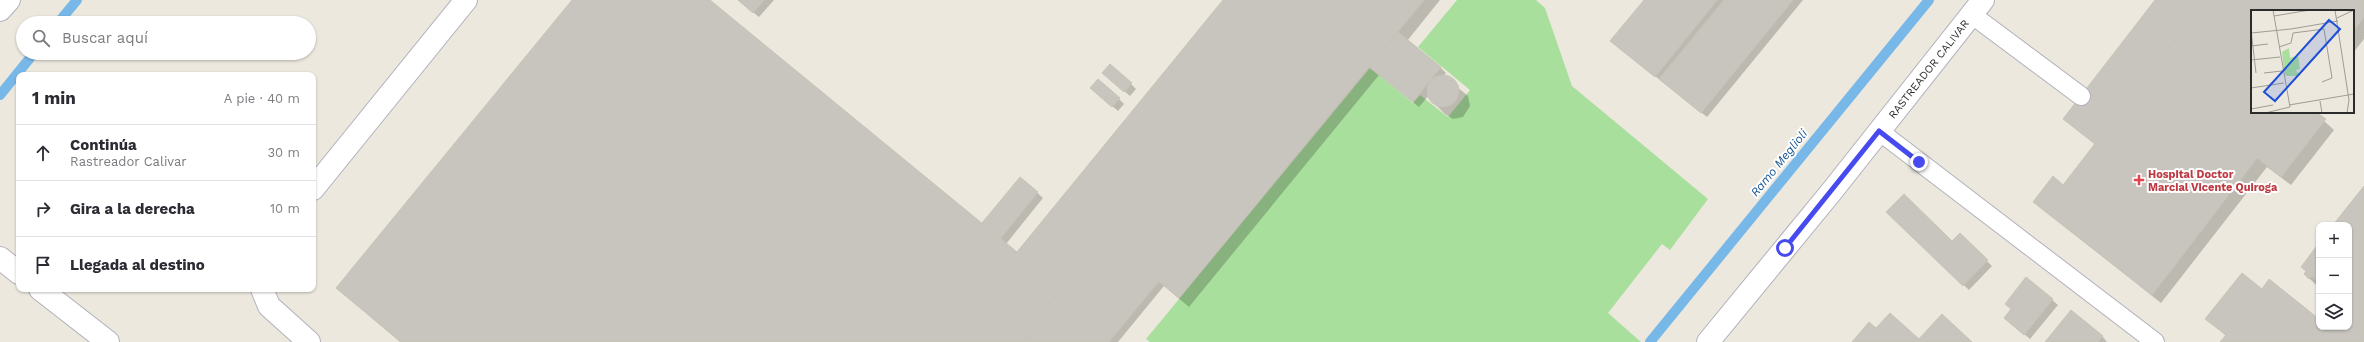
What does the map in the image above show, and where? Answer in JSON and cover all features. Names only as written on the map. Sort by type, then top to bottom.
[{"type":"street","points":[[0,10],[9,0]]},
{"type":"street","points":[[316,185],[466,0]]},
{"type":"street","name":"RASTREADOR CALIVAR","points":[[1708,342],[1879,131],[1977,7]]},
{"type":"street","points":[[0,258],[16,271]]},
{"type":"street","points":[[44,292],[108,342]]},
{"type":"street","points":[[263,292],[269,306],[309,342]]},
{"type":"lane","points":[[1977,7],[2081,96]]},
{"type":"lane","points":[[1879,131],[2155,342]]},
{"type":"green space","points":[[1457,0],[1536,0],[1545,8],[1572,86],[1708,199],[1670,250],[1662,244],[1608,313],[1641,342],[1150,342],[1146,339],[1370,68],[1413,103],[1420,95],[1448,117],[1470,90],[1418,47]]},
{"type":"building","points":[[572,0],[710,0],[1017,252],[1223,0],[1424,0],[1179,298],[1104,236],[1023,336],[1030,342],[401,342],[336,288]]},
{"type":"building","points":[[738,0],[764,0],[753,13]]},
{"type":"building","points":[[1644,0],[1717,0],[1655,77],[1610,41]]},
{"type":"building","points":[[1724,0],[1793,0],[1701,113],[1659,79]]},
{"type":"building","points":[[2155,0],[2206,0],[2095,144],[2063,119]]},
{"type":"building","points":[[2206,0],[2364,0],[2364,17],[2354,30],[2354,10],[2251,10],[2251,113],[2317,113],[2326,119],[2281,177],[2257,158],[2152,295],[2033,202],[2053,176],[2063,185]]},
{"type":"building","points":[[1398,32],[1441,67],[1413,102],[1369,67]]},
{"type":"building","points":[[1110,64],[1132,83],[1124,92],[1102,73]]},
{"type":"building","points":[[1443,75],[1452,78],[1456,82],[1459,91],[1456,100],[1452,104],[1443,107],[1434,104],[1430,100],[1427,91],[1430,82],[1434,78]]},
{"type":"building","points":[[1098,79],[1120,98],[1112,107],[1090,88]]},
{"type":"building","points":[[1020,177],[1038,192],[1000,239],[982,223]]},
{"type":"building","points":[[2364,186],[2364,342],[2220,342],[2226,335],[2205,319],[2242,273],[2262,289],[2269,279],[2316,317],[2316,330],[2352,330],[2352,222],[2335,222]]},
{"type":"building","points":[[1904,194],[1952,241],[1960,233],[1988,260],[1963,286],[1886,212]]},
{"type":"building","points":[[1104,236],[1159,281],[1109,342],[1030,342],[1023,336]]},
{"type":"building","points":[[2316,247],[2316,279],[2312,276],[2309,279],[2304,274],[2306,271],[2301,267]]},
{"type":"building","points":[[2026,277],[2053,299],[2024,335],[2004,318],[2011,309],[2005,304]]},
{"type":"building","points":[[2071,310],[2103,336],[2098,342],[2045,342]]},
{"type":"building","points":[[1890,313],[1919,339],[1916,342],[1852,342],[1869,322],[1876,328]]},
{"type":"building","points":[[1942,314],[1972,342],[1916,342]]},
{"type":"waterway","points":[[64,16],[77,0]]},
{"type":"waterway","name":"Ramo Meglioli","points":[[1650,342],[1929,0]]},
{"type":"waterway","points":[[19,72],[28,60]]},
{"type":"waterway","points":[[0,95],[16,75]]},
{"type":"place","name":"Hospital Doctor Marcial Vicente Quiroga","points":[[2139,180]]},
{"type":"route","points":[[1785,248],[1879,131],[1919,162]]}]
